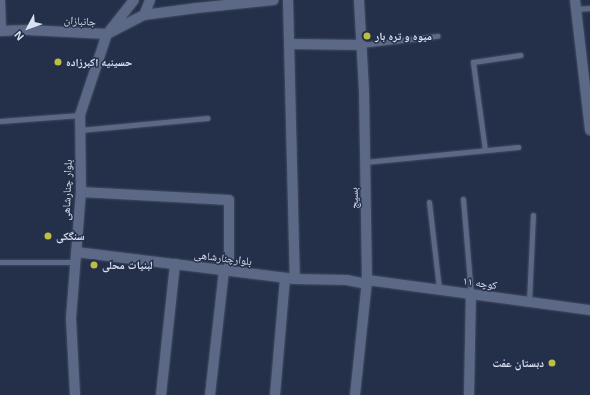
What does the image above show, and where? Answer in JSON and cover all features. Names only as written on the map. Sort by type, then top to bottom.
[{"type":"street","points":[[0,0],[1,31]]},
{"type":"street","name":"بلوار چنارشاهی","points":[[75,395],[71,318],[74,262],[81,192],[80,115],[107,34],[134,0]]},
{"type":"street","points":[[144,16],[150,0]]},
{"type":"street","name":"جانبازان","points":[[1,31],[28,30],[107,34],[144,16],[197,8],[274,0]]},
{"type":"street","points":[[275,395],[290,278],[288,0]]},
{"type":"street","name":"بسیج","points":[[355,395],[367,282],[365,162],[359,0]]},
{"type":"street","points":[[575,5],[586,62],[590,130]]},
{"type":"street","points":[[289,44],[361,44]]},
{"type":"street","points":[[81,192],[228,200],[226,270],[210,395]]},
{"type":"street","name":"بلوارچنارشاهی","points":[[76,252],[290,278],[367,282]]},
{"type":"street","points":[[161,395],[175,264]]},
{"type":"street","name":"کوچه ۱۱","points":[[367,282],[439,289],[590,310]]},
{"type":"street","points":[[469,395],[471,294]]},
{"type":"lane","points":[[575,5],[590,8]]},
{"type":"lane","points":[[361,44],[437,36]]},
{"type":"lane","points":[[485,150],[473,62],[520,55]]},
{"type":"lane","points":[[0,121],[80,115]]},
{"type":"lane","points":[[80,130],[207,118]]},
{"type":"lane","points":[[365,162],[518,147]]},
{"type":"lane","points":[[463,199],[471,294]]},
{"type":"lane","points":[[429,202],[439,289]]},
{"type":"lane","points":[[529,302],[533,215]]},
{"type":"lane","points":[[0,262],[74,262]]},
{"type":"place","name":"میوه و تره بار","points":[[367,36]]},
{"type":"place","name":"حسینیه اکبرزاده","points":[[58,62]]},
{"type":"place","name":"سنگکی","points":[[48,236]]},
{"type":"place","name":"لبنیات محلی","points":[[94,265]]},
{"type":"place","name":"دبستان عفت","points":[[552,363]]}]
